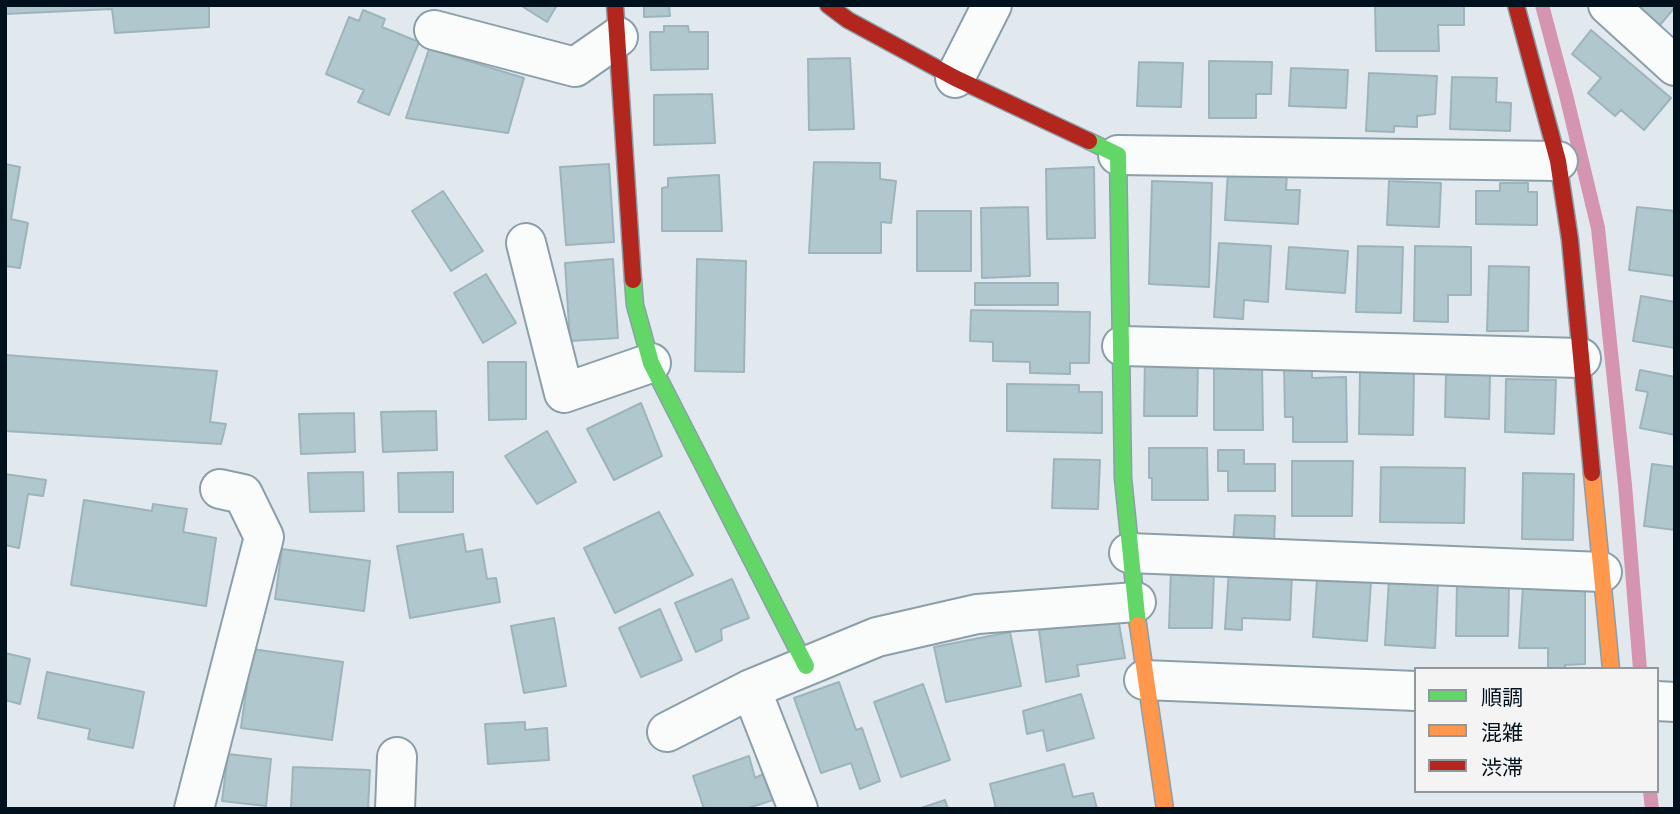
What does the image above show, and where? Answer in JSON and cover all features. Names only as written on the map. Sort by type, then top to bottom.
[{"type":"street","points":[[828,5],[849,20],[955,78],[1118,155],[1558,161]]},
{"type":"street","points":[[955,78],[992,5]]},
{"type":"street","points":[[1516,5],[1558,161],[1570,240],[1611,667]]},
{"type":"street","points":[[1608,5],[1675,66]]},
{"type":"street","points":[[434,30],[575,67],[617,21]]},
{"type":"street","points":[[617,21],[635,305],[651,363],[806,666]]},
{"type":"street","points":[[1118,155],[1124,478],[1129,553],[1144,680],[1166,809]]},
{"type":"street","points":[[526,243],[564,393],[651,363]]},
{"type":"street","points":[[1122,346],[1581,358]]},
{"type":"street","points":[[194,809],[264,537],[243,494],[220,489]]},
{"type":"street","points":[[1129,553],[1602,572]]},
{"type":"street","points":[[667,732],[751,689],[877,637],[977,614],[1136,602]]},
{"type":"street","points":[[1144,680],[1414,691]]},
{"type":"street","points":[[751,689],[798,809]]},
{"type":"street","points":[[395,809],[397,757]]},
{"type":"building","points":[[5,5],[209,5],[209,27],[115,33],[112,9],[5,14]]},
{"type":"building","points":[[520,5],[557,5],[547,22]]},
{"type":"building","points":[[644,5],[669,5],[670,16],[644,17]]},
{"type":"building","points":[[1375,5],[1464,5],[1464,25],[1438,25],[1439,51],[1376,51]]},
{"type":"building","points":[[1636,5],[1675,5],[1675,7],[1660,25]]},
{"type":"building","points":[[363,10],[385,19],[382,27],[419,42],[389,115],[358,102],[364,90],[326,74],[349,17],[359,21]]},
{"type":"building","points":[[664,26],[688,26],[689,32],[708,32],[708,69],[651,70],[650,32],[664,32]]},
{"type":"building","points":[[1591,30],[1671,98],[1644,130],[1621,110],[1615,116],[1588,93],[1601,78],[1572,54]]},
{"type":"building","points":[[429,49],[524,78],[508,133],[406,118]]},
{"type":"building","points":[[850,58],[854,129],[809,130],[808,59]]},
{"type":"building","points":[[1209,61],[1272,62],[1271,94],[1256,94],[1256,118],[1209,118]]},
{"type":"building","points":[[1139,62],[1183,63],[1181,107],[1137,106]]},
{"type":"building","points":[[1291,68],[1348,70],[1346,108],[1289,106]]},
{"type":"building","points":[[1369,73],[1437,76],[1435,114],[1417,116],[1417,127],[1394,126],[1394,132],[1366,131]]},
{"type":"building","points":[[1452,77],[1497,78],[1496,102],[1511,103],[1510,131],[1450,129]]},
{"type":"building","points":[[712,94],[715,143],[654,145],[654,95]]},
{"type":"building","points":[[814,162],[880,163],[880,179],[896,181],[891,223],[881,222],[881,253],[809,253]]},
{"type":"building","points":[[5,164],[20,167],[11,219],[28,223],[20,268],[5,266]]},
{"type":"building","points":[[609,164],[614,242],[566,245],[560,167]]},
{"type":"building","points":[[1094,167],[1095,238],[1047,239],[1046,169]]},
{"type":"building","points":[[1228,171],[1287,175],[1286,190],[1300,190],[1298,224],[1225,220]]},
{"type":"building","points":[[719,175],[722,231],[662,231],[662,188],[668,187],[668,178]]},
{"type":"building","points":[[1152,181],[1212,183],[1209,287],[1149,284]]},
{"type":"building","points":[[1389,181],[1441,183],[1439,227],[1387,225]]},
{"type":"building","points":[[1500,183],[1528,183],[1528,192],[1537,192],[1537,225],[1476,224],[1476,191],[1500,191]]},
{"type":"building","points":[[443,191],[483,251],[451,271],[412,211]]},
{"type":"building","points":[[1028,207],[1030,276],[982,278],[981,208]]},
{"type":"building","points":[[1637,207],[1675,211],[1675,276],[1629,270]]},
{"type":"building","points":[[917,211],[971,211],[971,271],[917,271]]},
{"type":"building","points":[[1219,243],[1271,246],[1268,302],[1244,300],[1243,319],[1214,317]]},
{"type":"building","points":[[1358,246],[1403,247],[1401,313],[1356,312]]},
{"type":"building","points":[[1415,246],[1471,247],[1471,295],[1448,295],[1448,322],[1414,321]]},
{"type":"building","points":[[1289,247],[1348,251],[1345,293],[1286,289]]},
{"type":"building","points":[[613,259],[618,338],[570,341],[565,263]]},
{"type":"building","points":[[697,259],[746,261],[744,372],[695,371]]},
{"type":"building","points":[[1489,266],[1529,267],[1528,331],[1487,331]]},
{"type":"building","points":[[486,274],[516,323],[483,343],[454,293]]},
{"type":"building","points":[[975,283],[1058,283],[1058,305],[975,305]]},
{"type":"building","points":[[1641,296],[1675,302],[1675,348],[1633,341]]},
{"type":"building","points":[[971,310],[1090,312],[1089,363],[1070,363],[1070,374],[1030,373],[1030,362],[993,361],[993,342],[970,341]]},
{"type":"building","points":[[5,355],[217,371],[210,422],[226,424],[221,444],[5,431]]},
{"type":"building","points":[[1145,358],[1198,359],[1197,416],[1144,416]]},
{"type":"building","points":[[488,362],[526,362],[526,419],[489,420]]},
{"type":"building","points":[[1262,363],[1263,430],[1214,430],[1214,364]]},
{"type":"building","points":[[1284,363],[1312,363],[1312,378],[1346,377],[1347,442],[1293,442],[1293,417],[1285,417]]},
{"type":"building","points":[[1640,370],[1675,377],[1675,435],[1640,428],[1648,392],[1636,390]]},
{"type":"building","points":[[1360,371],[1414,371],[1413,435],[1359,434]]},
{"type":"building","points":[[1446,374],[1490,375],[1489,419],[1445,417]]},
{"type":"building","points":[[1506,379],[1556,380],[1554,434],[1505,432]]},
{"type":"building","points":[[1007,384],[1079,385],[1079,392],[1102,392],[1102,433],[1007,431]]},
{"type":"building","points":[[641,403],[662,456],[614,480],[587,429]]},
{"type":"building","points":[[436,411],[437,450],[383,452],[381,412]]},
{"type":"building","points":[[354,413],[355,452],[301,454],[299,414]]},
{"type":"building","points":[[547,431],[576,482],[537,504],[505,456]]},
{"type":"building","points":[[1149,448],[1207,448],[1208,500],[1152,500]]},
{"type":"building","points":[[1218,450],[1244,450],[1244,464],[1275,464],[1275,491],[1228,491],[1228,471],[1218,471]]},
{"type":"building","points":[[1054,459],[1100,460],[1098,509],[1052,508]]},
{"type":"building","points":[[1292,461],[1353,461],[1352,516],[1292,516]]},
{"type":"building","points":[[1652,464],[1675,467],[1675,530],[1644,526]]},
{"type":"building","points":[[1381,467],[1465,468],[1464,523],[1380,522]]},
{"type":"building","points":[[363,472],[364,511],[310,512],[308,473]]},
{"type":"building","points":[[453,472],[453,512],[399,512],[398,473]]},
{"type":"building","points":[[1523,473],[1574,474],[1573,540],[1522,539]]},
{"type":"building","points":[[5,474],[46,480],[43,496],[28,494],[19,548],[5,545]]},
{"type":"building","points":[[84,500],[152,511],[153,504],[187,509],[183,532],[216,538],[206,606],[71,585]]},
{"type":"building","points":[[659,512],[693,575],[615,613],[584,548]]},
{"type":"building","points":[[1235,515],[1275,516],[1274,544],[1233,543]]},
{"type":"building","points":[[463,534],[466,552],[482,549],[487,579],[496,578],[500,602],[410,618],[397,546]]},
{"type":"building","points":[[282,549],[370,561],[364,611],[275,599]]},
{"type":"building","points":[[1171,570],[1214,571],[1212,628],[1169,628]]},
{"type":"building","points":[[1229,570],[1292,574],[1290,620],[1242,618],[1242,630],[1225,629]]},
{"type":"building","points":[[732,579],[749,618],[721,629],[722,640],[696,652],[675,603]]},
{"type":"building","points":[[1317,579],[1371,582],[1367,641],[1313,637]]},
{"type":"building","points":[[1389,579],[1438,580],[1435,648],[1385,645]]},
{"type":"building","points":[[1457,583],[1509,584],[1508,636],[1456,636]]},
{"type":"building","points":[[1523,586],[1585,588],[1585,664],[1548,667],[1548,648],[1519,648]]},
{"type":"building","points":[[660,609],[682,660],[641,677],[619,628]]},
{"type":"building","points":[[554,618],[566,686],[524,693],[511,626]]},
{"type":"building","points":[[1118,618],[1125,658],[1077,665],[1079,676],[1046,682],[1039,630]]},
{"type":"building","points":[[1010,632],[1021,686],[946,702],[934,647]]},
{"type":"building","points":[[252,649],[343,662],[332,740],[241,728]]},
{"type":"building","points":[[5,653],[30,659],[20,704],[5,700]]},
{"type":"building","points":[[47,672],[144,692],[133,748],[88,739],[90,729],[38,718]]},
{"type":"building","points":[[839,682],[856,730],[862,728],[880,781],[860,789],[851,763],[821,773],[794,698]]},
{"type":"building","points":[[923,684],[950,760],[901,777],[874,702]]},
{"type":"building","points":[[1081,694],[1094,738],[1047,751],[1043,730],[1027,734],[1023,711]]},
{"type":"building","points":[[525,722],[525,730],[547,728],[549,760],[488,764],[485,724]]},
{"type":"building","points":[[228,754],[271,759],[266,806],[222,801]]},
{"type":"building","points":[[749,756],[755,778],[767,772],[773,800],[745,809],[704,809],[693,776]]},
{"type":"building","points":[[1064,764],[1073,797],[1093,793],[1097,809],[996,809],[990,784]]},
{"type":"building","points":[[293,767],[370,770],[368,809],[291,809]]},
{"type":"building","points":[[945,800],[948,809],[918,809]]},
{"type":"waterway","points":[[1542,5],[1598,228],[1625,485],[1640,667]]},
{"type":"waterway","points":[[1650,793],[1652,809]]},
{"type":"traffic: fast","points":[[1089,141],[1118,155],[1123,478],[1138,625]]},
{"type":"traffic: fast","points":[[633,280],[635,305],[651,363],[806,666]]},
{"type":"traffic: slow","points":[[1592,473],[1611,667]]},
{"type":"traffic: slow","points":[[1138,625],[1165,809]]},
{"type":"traffic: jam","points":[[615,5],[633,280]]},
{"type":"traffic: jam","points":[[828,5],[848,20],[955,78],[1089,141]]},
{"type":"traffic: jam","points":[[1516,5],[1558,161],[1570,240],[1592,473]]}]
